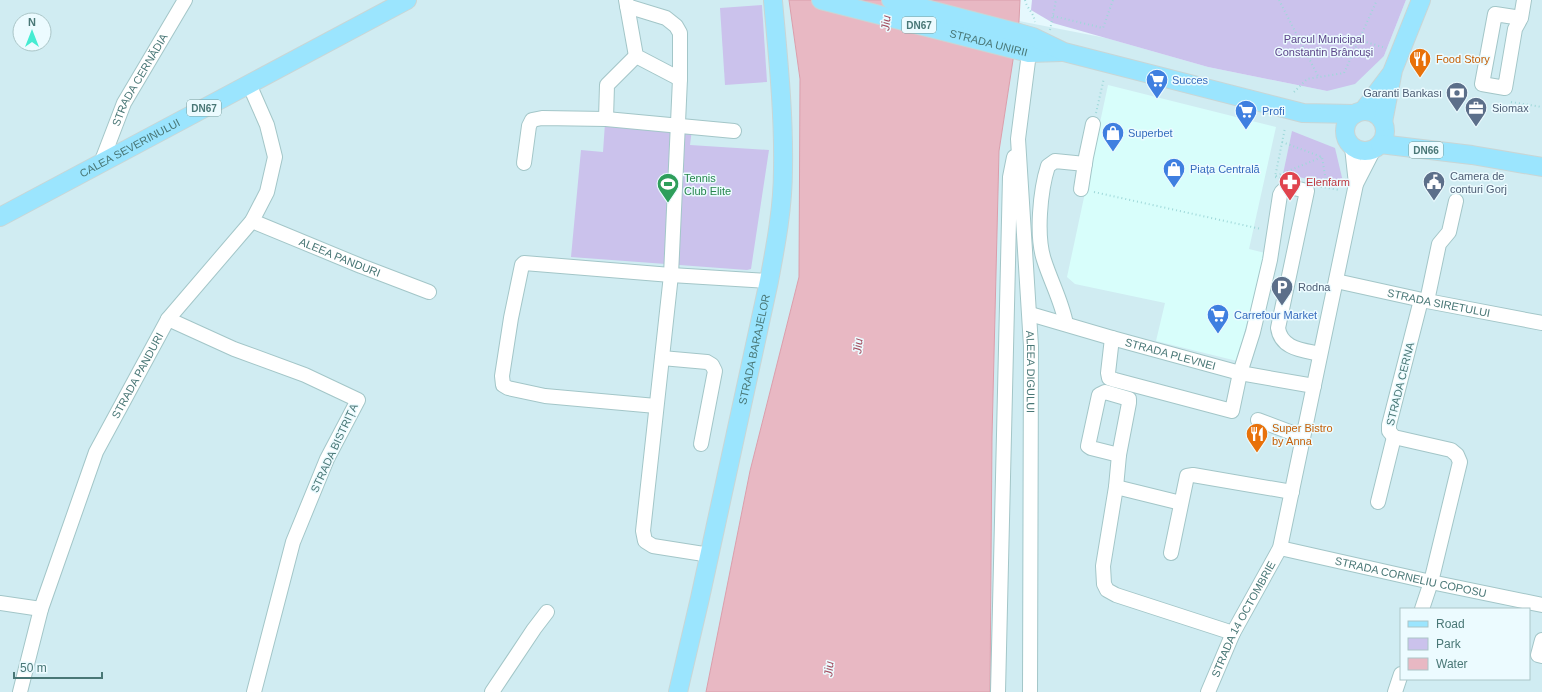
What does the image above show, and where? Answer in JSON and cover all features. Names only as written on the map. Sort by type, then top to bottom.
[{"type":"main road","name":"CALEA SEVERINULUI","points":[[0,217],[407,0]]},
{"type":"main road","name":"STRADA UNIRII","points":[[821,0],[1064,52],[1303,113],[1371,112],[1378,116],[1380,136],[1367,151],[1359,150],[1349,141],[1303,113]]},
{"type":"main road","name":"STRADA UNIRII","points":[[891,0],[1024,43]]},
{"type":"main road","points":[[1380,136],[1393,70],[1421,0]]},
{"type":"main road","name":"STRADA BARAJELOR","points":[[678,692],[710,555],[769,280],[778,230],[783,169],[782,110],[773,1]]},
{"type":"main road","points":[[1349,141],[1346,127],[1349,120],[1359,113],[1393,70]]},
{"type":"main road","name":"STRADA UNIRII","points":[[1380,136],[1472,155],[1542,167]]},
{"type":"street","name":"STRADA CERNĂDIA","points":[[100,163],[124,103],[185,0]]},
{"type":"street","points":[[1521,18],[1495,14],[1482,84],[1505,88],[1515,29],[1521,18],[1524,0]]},
{"type":"street","points":[[627,3],[636,56]]},
{"type":"street","points":[[627,3],[666,18],[676,26],[680,33],[680,79],[671,275],[643,531],[645,541],[653,546],[710,555]]},
{"type":"street","name":"ALEEA DIGULUI","points":[[1024,43],[1018,139],[1030,314],[1030,692]]},
{"type":"street","points":[[636,56],[680,79]]},
{"type":"street","points":[[606,119],[607,85],[636,56]]},
{"type":"street","name":"STRADA PANDURI","points":[[20,692],[41,609],[96,452],[168,319],[252,221],[267,192],[275,157],[267,125],[249,84]]},
{"type":"street","points":[[524,164],[532,120],[542,118],[606,119],[734,131]]},
{"type":"street","points":[[1082,190],[1085,164],[1093,124]]},
{"type":"street","points":[[1356,184],[1380,136]]},
{"type":"street","points":[[998,692],[1010,177],[1018,139]]},
{"type":"street","points":[[1349,141],[1356,184]]},
{"type":"street","points":[[1066,324],[1064,313],[1044,260],[1039,237],[1042,193],[1048,166],[1055,161],[1085,164]]},
{"type":"street","name":"STRADA 14 OCTOMBRIE","points":[[1208,692],[1234,633],[1280,548],[1356,184]]},
{"type":"street","points":[[1112,338],[1108,373],[1109,378],[1232,411],[1240,373],[1253,332],[1270,260],[1282,191],[1291,187],[1307,191],[1278,333],[1284,344],[1296,349],[1320,354]]},
{"type":"street","name":"STRADA CERNA","points":[[1430,582],[1460,462],[1457,455],[1451,450],[1394,437],[1389,431],[1389,425],[1439,244],[1449,232],[1456,201]]},
{"type":"street","name":"ALEEA PANDURI","points":[[252,221],[429,292]]},
{"type":"street","points":[[656,406],[545,396],[508,388],[503,385],[502,376],[511,318],[522,265],[524,263],[671,275],[769,280]]},
{"type":"street","name":"STRADA SIRETULUI","points":[[1336,281],[1542,323]]},
{"type":"street","name":"STRADA PLEVNEI","points":[[1030,314],[1240,373],[1314,386]]},
{"type":"street","name":"STRADA BISTRIȚA","points":[[168,319],[234,349],[305,375],[358,400],[327,459],[293,542],[254,692]]},
{"type":"street","points":[[662,358],[707,362],[715,371],[701,444]]},
{"type":"street","points":[[1258,420],[1303,437]]},
{"type":"street","points":[[1378,502],[1394,437]]},
{"type":"street","points":[[1119,455],[1116,487],[1103,566],[1104,584],[1107,590],[1116,595],[1234,633]]},
{"type":"street","points":[[1171,553],[1187,476],[1193,475],[1292,492]]},
{"type":"street","points":[[1116,487],[1181,503]]},
{"type":"street","name":"STRADA CORNELIU COPOSU","points":[[1280,548],[1430,582],[1542,605]]},
{"type":"street","points":[[1422,608],[1430,582]]},
{"type":"street","points":[[0,603],[41,609]]},
{"type":"street","points":[[492,692],[547,612]]},
{"type":"street","points":[[1536,655],[1542,640]]},
{"type":"street","points":[[1395,692],[1400,677]]},
{"type":"path","points":[[1024,43],[1036,27],[1033,13],[1026,5],[1025,0]]},
{"type":"path","points":[[1050,30],[1056,0]]},
{"type":"path","points":[[1053,16],[1104,28],[1113,0]]},
{"type":"path","points":[[1279,0],[1318,76]]},
{"type":"path","points":[[1294,92],[1307,79],[1318,76],[1344,73],[1377,0]]},
{"type":"path","points":[[1359,40],[1388,49]]},
{"type":"path","points":[[1097,109],[1104,78]]},
{"type":"path","points":[[1511,102],[1542,107]]},
{"type":"path","points":[[1275,177],[1285,128]]},
{"type":"path","points":[[1282,142],[1322,157]]},
{"type":"path","points":[[1275,177],[1322,157]]},
{"type":"path","points":[[1322,157],[1328,188]]},
{"type":"path","points":[[1275,177],[1283,178]]},
{"type":"path","points":[[1312,185],[1339,190]]},
{"type":"path","points":[[1082,190],[1274,232]]},
{"type":"shaded area","points":[[0,0],[789,0],[800,79],[799,277],[750,471],[706,692],[0,692]]},
{"type":"shaded area","points":[[1406,0],[1542,0],[1542,692],[990,692],[992,437],[999,151],[1019,21],[1106,38],[1208,67],[1327,91],[1384,56]]},
{"type":"shaded area","name":"Piața Centrală","points":[[1108,85],[1276,127],[1249,249],[1265,253],[1237,361],[1156,341],[1165,303],[1075,284],[1067,277]]},
{"type":"green space","name":"Parcul Municipal Constantin Brâncuși","points":[[1032,0],[1406,0],[1384,56],[1355,84],[1327,91],[1208,67],[1053,23],[1031,10]]},
{"type":"green space","points":[[762,5],[767,82],[725,85],[720,8]]},
{"type":"green space","name":"Tennis Club Elite","points":[[605,123],[692,129],[690,145],[769,150],[751,269],[747,270],[571,257],[581,150],[603,152]]},
{"type":"green space","points":[[1292,131],[1335,148],[1344,186],[1283,174]]},
{"type":"water","name":"Jiu","points":[[789,0],[1020,0],[1019,21],[999,151],[992,437],[990,692],[706,692],[750,471],[799,277],[800,79]]},
{"type":"place","name":"Food Story","points":[[1420,78]]},
{"type":"place","name":"Succes","points":[[1157,100]]},
{"type":"place","name":"Garanti Bankası","points":[[1457,112]]},
{"type":"place","name":"Siomax","points":[[1476,128]]},
{"type":"place","name":"Profi","points":[[1246,130]]},
{"type":"place","name":"Superbet","points":[[1113,152]]},
{"type":"place","name":"Piața Centrală","points":[[1174,188]]},
{"type":"place","name":"Elenfarm","points":[[1290,202]]},
{"type":"place","name":"Camera de conturi Gorj","points":[[1434,202]]},
{"type":"place","name":"Tennis Club Elite","points":[[668,204]]},
{"type":"place","name":"Rodna","points":[[1282,306]]},
{"type":"place","name":"Carrefour Market","points":[[1218,334]]},
{"type":"place","name":"Super Bistro by Anna","points":[[1257,454]]}]
